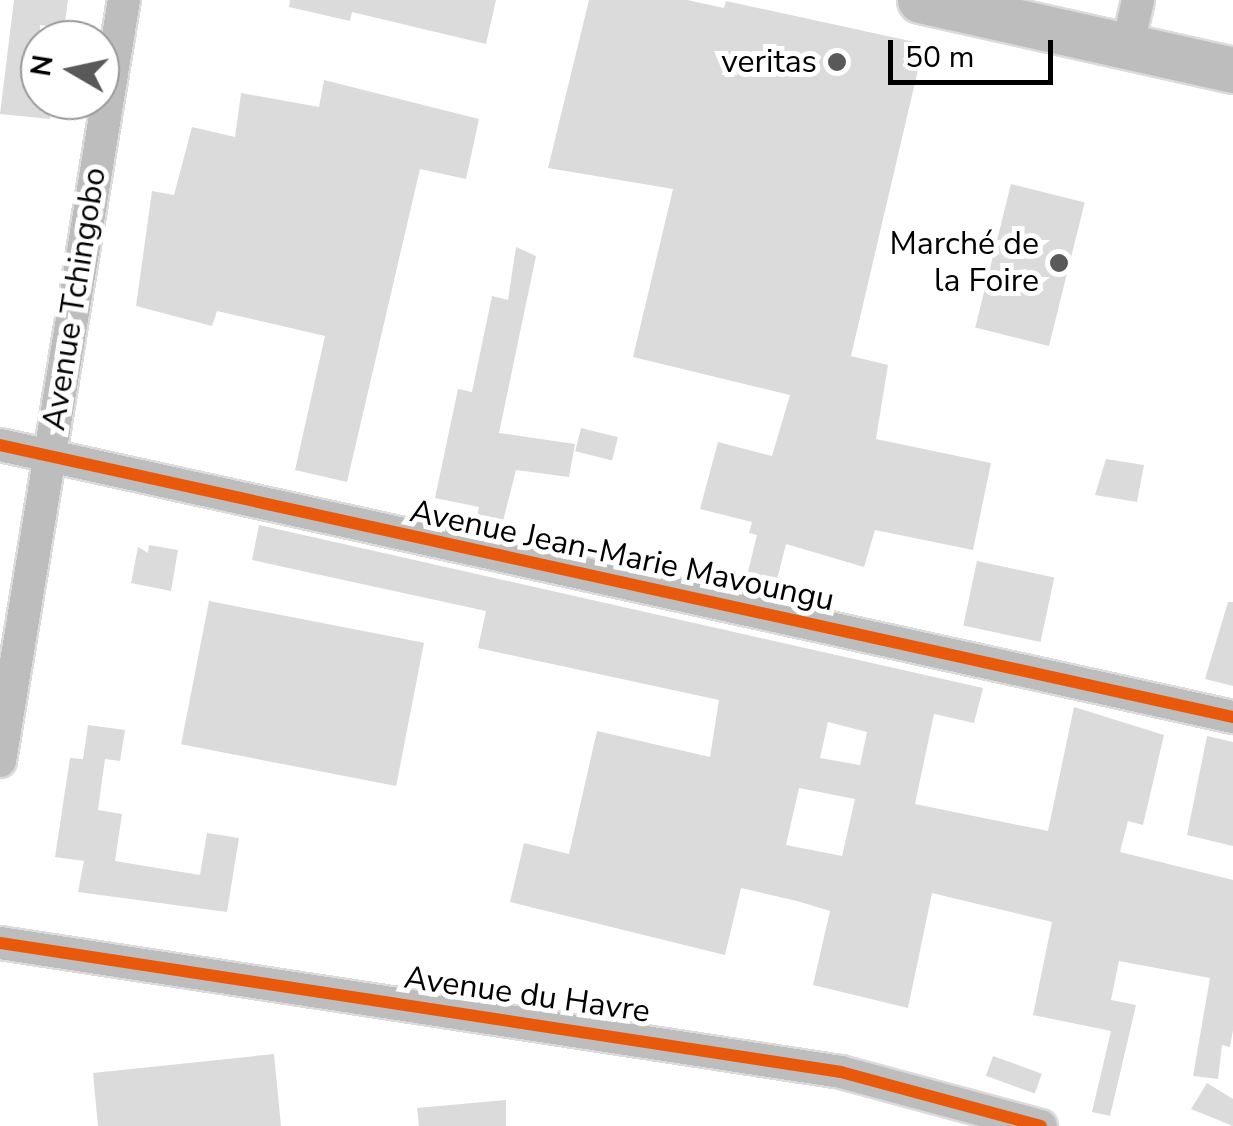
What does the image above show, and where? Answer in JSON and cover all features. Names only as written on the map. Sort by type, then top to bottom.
[{"type":"highway","points":[[920,0],[1233,70]]},
{"type":"highway","points":[[1042,0],[1135,11],[1233,45]]},
{"type":"street","name":"Avenue Tchingobo","points":[[0,762],[124,4]]},
{"type":"street","name":"Avenue Jean-Marie Mavoungu","points":[[0,446],[1233,717]]},
{"type":"street","name":"Avenue du Havre","points":[[0,943],[841,1072],[1041,1126]]},
{"type":"building","points":[[14,0],[68,0],[65,20],[20,20],[20,116],[0,114]]},
{"type":"building","points":[[290,0],[496,0],[486,44],[352,12],[350,21],[289,7]]},
{"type":"building","points":[[589,0],[687,0],[724,8],[726,1],[924,44],[851,356],[888,365],[876,439],[991,463],[973,550],[875,530],[864,567],[786,544],[773,595],[744,588],[757,535],[749,533],[752,522],[700,509],[718,442],[772,456],[790,395],[633,357],[673,189],[548,168]]},
{"type":"building","points":[[324,80],[479,119],[466,179],[420,169],[347,482],[295,470],[325,336],[217,311],[212,326],[136,306],[152,191],[174,195],[192,127],[235,137],[241,93],[319,107]]},
{"type":"building","points":[[1011,184],[1085,202],[1049,346],[975,328]]},
{"type":"building","points":[[516,247],[536,256],[499,433],[575,444],[569,477],[516,470],[500,533],[475,528],[479,507],[435,498],[458,389],[472,392],[492,296],[508,300]]},
{"type":"building","points":[[581,428],[618,437],[612,460],[575,451]]},
{"type":"building","points":[[1106,459],[1144,465],[1137,502],[1095,495]]},
{"type":"building","points":[[259,525],[983,688],[974,723],[934,714],[915,804],[1048,831],[1074,707],[1164,735],[1143,825],[1128,821],[1120,852],[1233,880],[1233,1030],[1230,1047],[1222,1045],[1218,1079],[1193,1076],[1210,978],[1119,961],[1111,1000],[1136,1005],[1110,1116],[1092,1112],[1111,1031],[1033,1015],[1052,922],[932,893],[908,1008],[813,985],[830,911],[797,901],[741,888],[725,955],[510,902],[524,843],[569,854],[597,731],[710,757],[719,700],[478,648],[486,611],[252,560]],"holes":[[[828,722],[867,732],[860,765],[820,758]],[[799,788],[855,799],[842,856],[786,845]]]},
{"type":"building","points":[[149,545],[178,550],[171,591],[131,583],[138,547],[148,553]]},
{"type":"building","points":[[977,561],[1054,577],[1041,642],[963,626]]},
{"type":"building","points":[[209,601],[424,643],[396,786],[181,744]]},
{"type":"building","points":[[1228,602],[1233,602],[1233,686],[1205,679]]},
{"type":"building","points":[[88,725],[125,730],[120,761],[105,759],[98,810],[122,814],[115,861],[200,875],[207,833],[239,838],[227,912],[78,892],[84,861],[55,857],[70,758],[83,759]]},
{"type":"building","points":[[1207,736],[1233,742],[1233,846],[1187,835]]},
{"type":"building","points":[[274,1054],[281,1126],[98,1126],[93,1073]]},
{"type":"building","points":[[993,1056],[1042,1074],[1035,1094],[986,1076]]},
{"type":"building","points":[[1207,1083],[1233,1099],[1233,1126],[1191,1109]]},
{"type":"building","points":[[506,1100],[506,1126],[419,1126],[417,1108]]},
{"type":"cycle path","points":[[0,445],[1233,717]]},
{"type":"cycle path","points":[[0,943],[841,1072],[1041,1126]]},
{"type":"place","name":"veritas","points":[[837,62]]},
{"type":"place","name":"Marché de la Foire","points":[[1059,263]]}]
